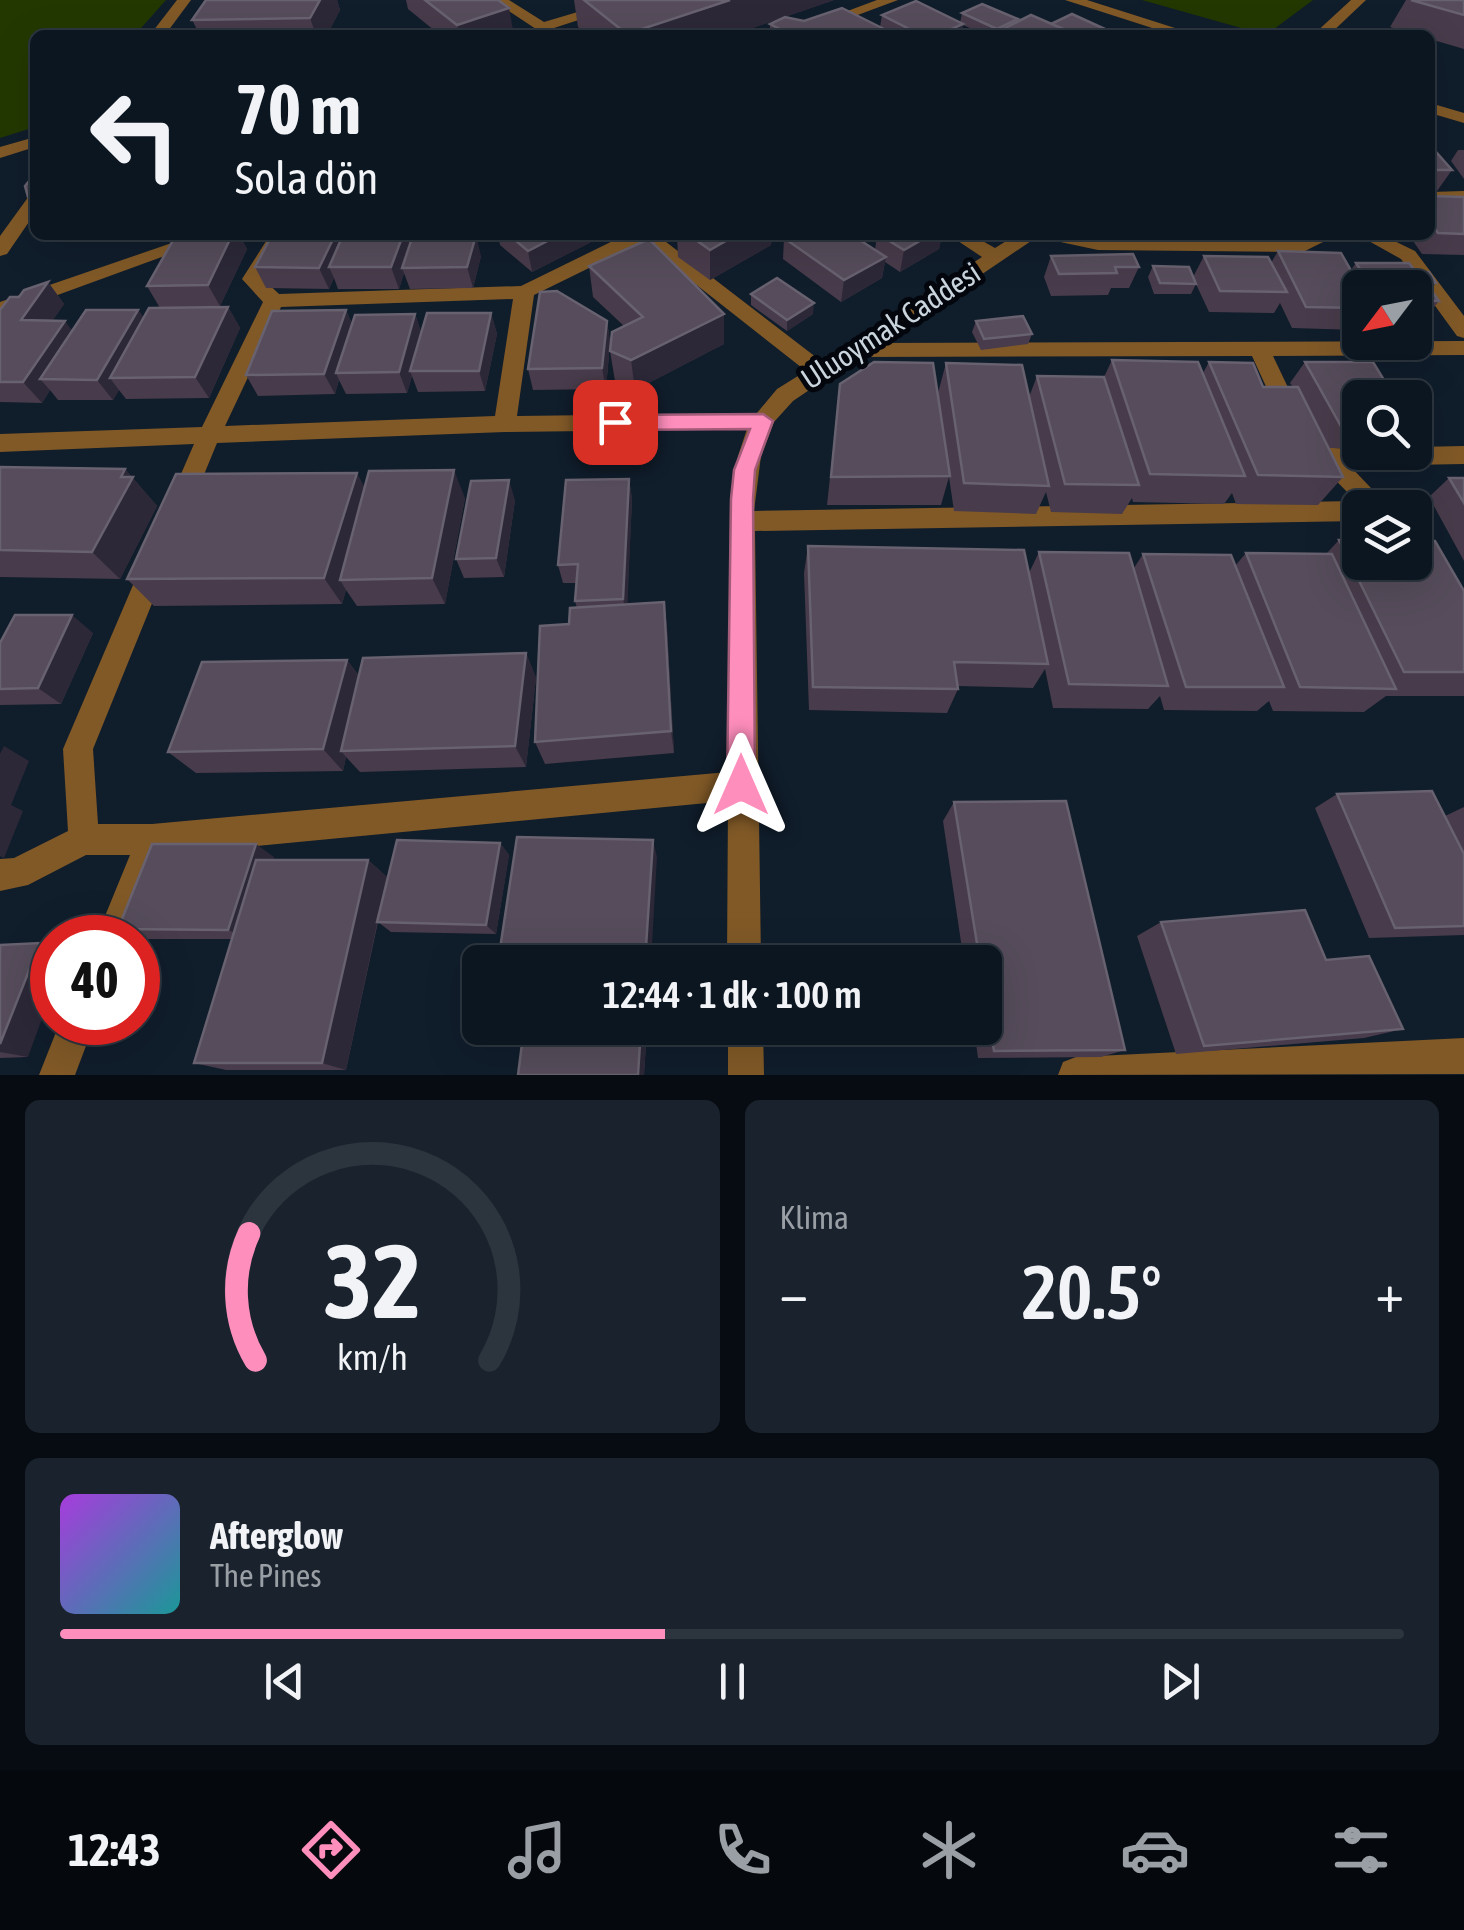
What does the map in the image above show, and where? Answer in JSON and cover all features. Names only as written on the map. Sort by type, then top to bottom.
[{"type":"street","points":[[161,30],[184,0]]},
{"type":"street","points":[[499,0],[546,30]]},
{"type":"street","points":[[551,30],[632,0]]},
{"type":"street","points":[[804,30],[891,0]]},
{"type":"street","points":[[1072,0],[1173,30]]},
{"type":"street","points":[[1325,30],[1358,0]]},
{"type":"street","points":[[836,19],[852,27]]},
{"type":"street","points":[[1435,109],[1464,118]]},
{"type":"street","points":[[0,153],[30,144]]},
{"type":"street","points":[[1435,196],[1464,196]]},
{"type":"street","points":[[0,250],[30,207]]},
{"type":"street","points":[[0,309],[199,240]]},
{"type":"street","points":[[276,240],[252,278],[274,302],[524,292],[633,240]]},
{"type":"street","points":[[649,240],[821,372]]},
{"type":"street","points":[[967,240],[996,257]]},
{"type":"street","name":"Uluoymak Caddesi","points":[[744,945],[743,521],[745,470],[763,421],[785,395],[1022,240]]},
{"type":"street","points":[[1075,240],[1098,244],[1303,246],[1317,240]]},
{"type":"street","points":[[1378,240],[1408,254],[1464,331]]},
{"type":"street","points":[[505,424],[524,292]]},
{"type":"street","points":[[84,838],[78,749],[209,435],[274,302]]},
{"type":"street","points":[[854,350],[1261,352],[1464,348]]},
{"type":"street","points":[[1261,352],[1294,424],[1362,490]]},
{"type":"street","points":[[0,443],[505,424],[763,421]]},
{"type":"street","points":[[1331,456],[1464,455]]},
{"type":"street","points":[[743,521],[1342,511]]},
{"type":"street","points":[[0,875],[17,874],[84,838],[152,840],[741,785]]},
{"type":"street","points":[[121,915],[152,840]]},
{"type":"street","points":[[57,1075],[69,1045]]},
{"type":"street","points":[[746,1045],[746,1075]]},
{"type":"street","points":[[1076,1075],[1464,1056]]},
{"type":"green space","points":[[0,0],[166,0],[139,30],[30,30],[30,129],[0,138]]},
{"type":"green space","points":[[1142,0],[1313,0],[1273,30],[1248,30]]},
{"type":"building","points":[[206,0],[320,0],[310,18],[192,20]]},
{"type":"building","points":[[425,0],[498,0],[509,8],[457,25]]},
{"type":"building","points":[[584,0],[730,0],[639,30],[622,30]]},
{"type":"building","points":[[1411,0],[1464,0],[1464,15]]},
{"type":"building","points":[[916,1],[963,24],[949,30],[911,30],[882,15]]},
{"type":"building","points":[[982,4],[1018,19],[997,29],[962,13]]},
{"type":"building","points":[[842,8],[886,30],[782,30],[770,24],[785,17],[804,21]]},
{"type":"building","points":[[1072,14],[1107,30],[1065,30],[1051,24]]},
{"type":"building","points":[[1031,15],[1066,30],[1001,30]]},
{"type":"building","points":[[1435,151],[1452,170],[1435,170]]},
{"type":"building","points":[[1435,196],[1464,197],[1464,234],[1438,233]]},
{"type":"building","points":[[173,240],[230,240],[208,285],[147,286]]},
{"type":"building","points":[[269,240],[333,240],[319,268],[255,267]]},
{"type":"building","points":[[341,240],[401,240],[391,267],[329,267]]},
{"type":"building","points":[[411,240],[475,240],[467,267],[402,268]]},
{"type":"building","points":[[515,240],[549,240],[528,251]]},
{"type":"building","points":[[650,240],[724,314],[631,360],[610,351],[612,332],[643,317],[589,266]]},
{"type":"building","points":[[696,240],[727,240],[710,250]]},
{"type":"building","points":[[787,240],[860,240],[886,257],[844,280]]},
{"type":"building","points":[[888,240],[921,240],[904,250]]},
{"type":"building","points":[[1278,251],[1341,253],[1351,270],[1342,270],[1342,308],[1306,307]]},
{"type":"building","points":[[1133,254],[1139,267],[1115,267],[1117,273],[1059,274],[1051,256]]},
{"type":"building","points":[[1204,256],[1268,257],[1287,292],[1220,291]]},
{"type":"building","points":[[1356,263],[1409,263],[1414,270],[1360,270]]},
{"type":"building","points":[[1153,266],[1189,267],[1196,284],[1160,283]]},
{"type":"building","points":[[777,278],[814,303],[787,320],[751,294]]},
{"type":"building","points":[[48,282],[21,320],[65,321],[23,382],[0,382],[0,310],[10,297],[19,297],[24,290]]},
{"type":"building","points":[[557,291],[607,321],[602,368],[528,369],[540,292]]},
{"type":"building","points":[[228,307],[195,377],[110,378],[149,308]]},
{"type":"building","points":[[86,310],[138,310],[97,380],[40,379]]},
{"type":"building","points":[[346,310],[324,374],[246,375],[272,311]]},
{"type":"building","points":[[427,313],[491,313],[479,371],[410,371]]},
{"type":"building","points":[[415,314],[399,372],[336,373],[355,315]]},
{"type":"building","points":[[1023,316],[1032,334],[984,339],[976,321]]},
{"type":"building","points":[[1112,360],[1198,362],[1245,476],[1150,474]]},
{"type":"building","points":[[874,362],[933,363],[950,476],[831,477],[840,384]]},
{"type":"building","points":[[1209,362],[1253,363],[1263,387],[1298,387],[1343,477],[1258,475]]},
{"type":"building","points":[[1305,362],[1373,362],[1384,380],[1342,380],[1342,428]]},
{"type":"building","points":[[946,363],[1022,365],[1049,486],[964,483]]},
{"type":"building","points":[[1037,376],[1104,377],[1139,485],[1065,484]]},
{"type":"building","points":[[0,467],[125,469],[121,477],[133,477],[92,552],[0,550]]},
{"type":"building","points":[[454,470],[432,578],[340,580],[369,471]]},
{"type":"building","points":[[357,473],[324,578],[127,579],[176,474]]},
{"type":"building","points":[[1449,478],[1464,478],[1464,503]]},
{"type":"building","points":[[629,479],[623,599],[575,601],[578,564],[558,565],[566,480]]},
{"type":"building","points":[[509,480],[496,558],[456,559],[471,481]]},
{"type":"building","points":[[1435,541],[1464,591],[1464,672],[1404,672],[1359,580],[1432,580]]},
{"type":"building","points":[[808,546],[1024,550],[1048,664],[954,662],[958,689],[813,687]]},
{"type":"building","points":[[1039,552],[1129,553],[1168,686],[1069,684]]},
{"type":"building","points":[[1246,553],[1332,554],[1396,689],[1300,687]]},
{"type":"building","points":[[1143,554],[1231,555],[1284,687],[1186,687]]},
{"type":"building","points":[[664,602],[671,731],[535,742],[540,626],[569,624],[570,608]]},
{"type":"building","points":[[15,615],[72,615],[38,688],[0,689],[0,643]]},
{"type":"building","points":[[526,653],[515,746],[341,751],[363,658]]},
{"type":"building","points":[[347,660],[323,749],[168,752],[202,662]]},
{"type":"building","points":[[1432,791],[1464,854],[1464,926],[1395,928],[1337,794]]},
{"type":"building","points":[[1066,801],[1125,1050],[994,1051],[993,1045],[1002,1045],[1002,945],[977,945],[954,802]]},
{"type":"building","points":[[517,837],[653,840],[646,945],[501,945]]},
{"type":"building","points":[[397,840],[500,843],[486,925],[377,922]]},
{"type":"building","points":[[152,844],[256,844],[228,930],[160,929],[160,915],[124,915]]},
{"type":"building","points":[[256,860],[368,860],[322,1063],[194,1063]]},
{"type":"building","points":[[1305,910],[1326,960],[1369,956],[1403,1029],[1204,1046],[1161,922]]},
{"type":"building","points":[[30,944],[30,968],[0,1044],[0,945]]},
{"type":"building","points":[[522,1045],[640,1045],[638,1075],[518,1075]]},
{"type":"route","points":[[615,422],[763,421],[745,470],[742,499],[741,785]]}]
